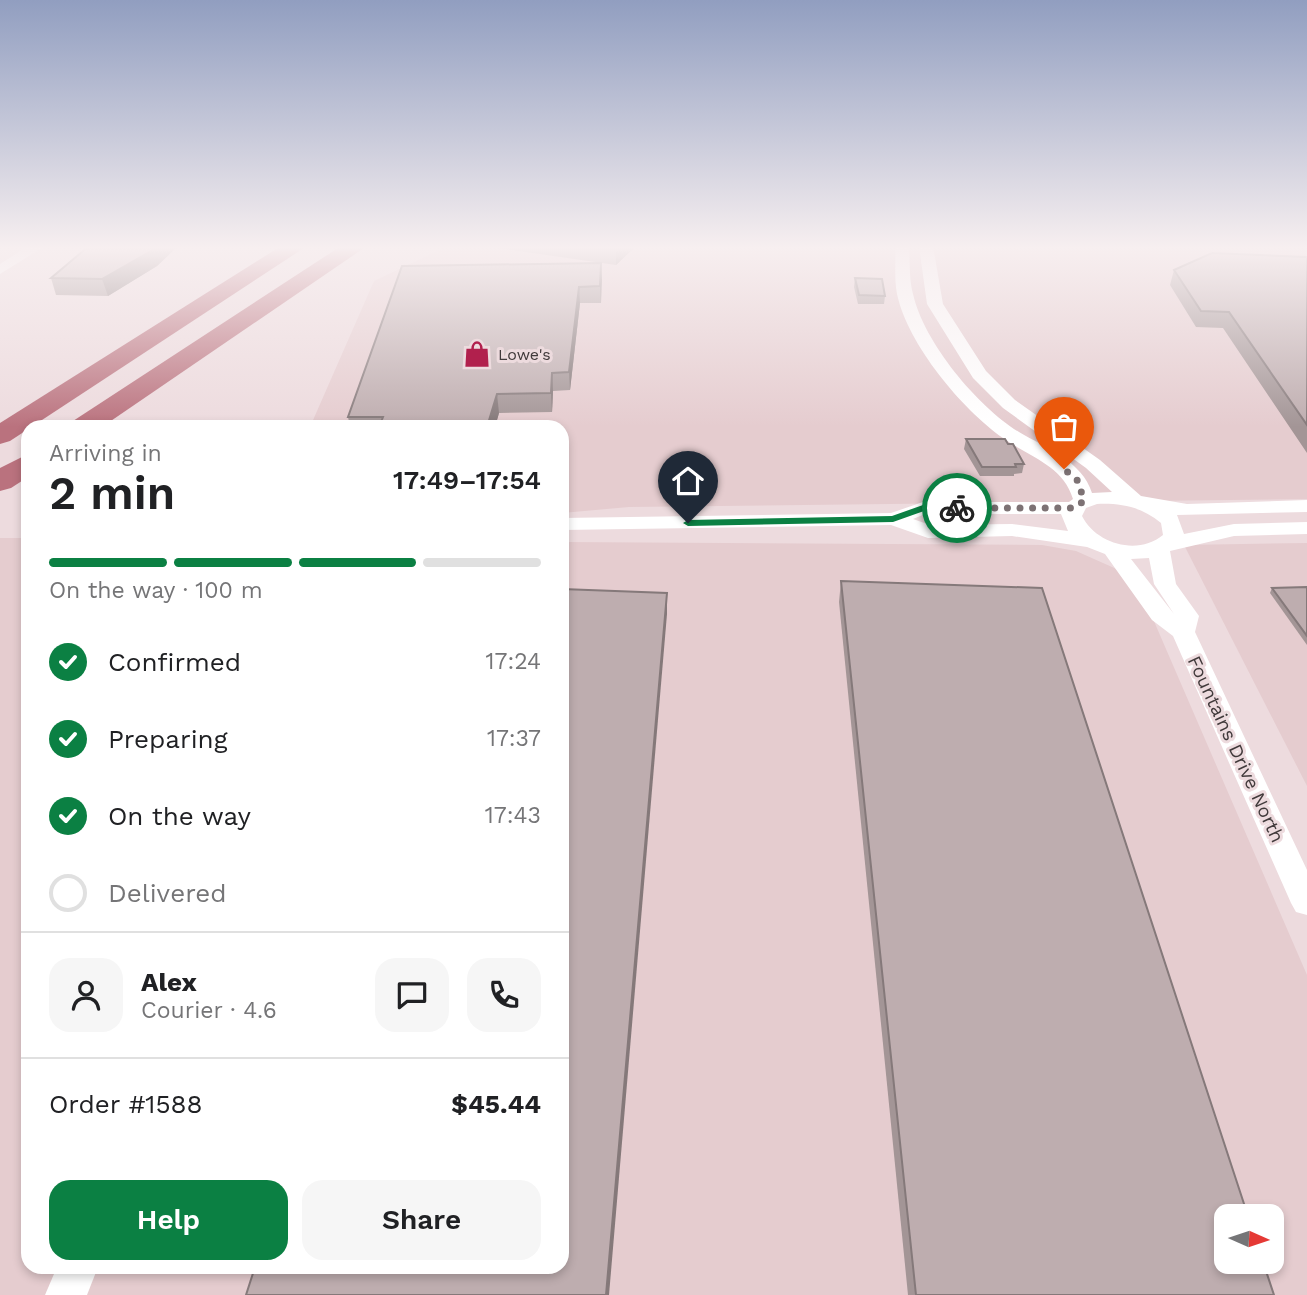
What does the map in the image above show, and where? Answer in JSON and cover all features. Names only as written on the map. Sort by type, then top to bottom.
[{"type":"highway","points":[[24,420],[203,306]]},
{"type":"highway","points":[[93,420],[259,306]]},
{"type":"highway","points":[[249,314],[261,306]]},
{"type":"highway","points":[[0,435],[21,422]]},
{"type":"highway","points":[[0,482],[21,468]]},
{"type":"street","points":[[910,306],[947,375],[961,393],[1010,435],[1051,458],[1078,481],[1079,505]]},
{"type":"street","points":[[937,306],[979,374],[1009,404],[1093,464],[1143,504]]},
{"type":"street","points":[[569,524],[893,519],[923,508],[1079,505],[1107,497],[1187,510],[1307,506]]},
{"type":"street","name":"Fountains Drive North","points":[[1143,504],[1171,521],[1175,530],[1164,546],[1166,584],[1187,616],[1183,632]]},
{"type":"street","name":"Fountains Drive North","points":[[1079,505],[1071,516],[1073,524],[1102,545],[1160,615],[1183,632],[1307,903]]},
{"type":"street","points":[[893,519],[928,532],[1012,530],[1128,551],[1234,530],[1307,528]]},
{"type":"street","points":[[66,1295],[75,1274]]},
{"type":"shaded area","points":[[363,306],[1307,306],[1307,499],[629,507],[569,512],[569,420],[313,420]]},
{"type":"shaded area","points":[[0,538],[21,538],[21,1274],[569,1274],[569,542],[1042,545],[1076,551],[1121,571],[1150,612],[1307,975],[1307,1295],[0,1295]]},
{"type":"shaded area","points":[[1307,543],[1307,786],[1184,545]]},
{"type":"building","name":"Lowe's","points":[[388,306],[577,306],[569,372],[552,373],[551,393],[497,394],[489,420],[382,420],[383,417],[348,417]]},
{"type":"building","points":[[1198,306],[1307,306],[1307,425],[1229,312],[1201,311]]},
{"type":"building","points":[[966,439],[1005,439],[1008,444],[1013,444],[1024,464],[1015,464],[1016,467],[982,467]]},
{"type":"building","points":[[841,581],[1042,588],[1244,1204],[1214,1204],[1214,1274],[1267,1274],[1274,1295],[916,1295]]},
{"type":"building","points":[[1307,587],[1307,636],[1272,588]]},
{"type":"building","points":[[569,589],[667,593],[606,1295],[246,1295],[253,1274],[569,1274]]},
{"type":"way so far","points":[[957,508],[1074,508],[1084,501],[1078,481],[1064,469]]},
{"type":"place","name":"Lowe's","points":[[477,354]]},
{"type":"route","points":[[688,523],[893,519],[923,508],[957,508]]}]
